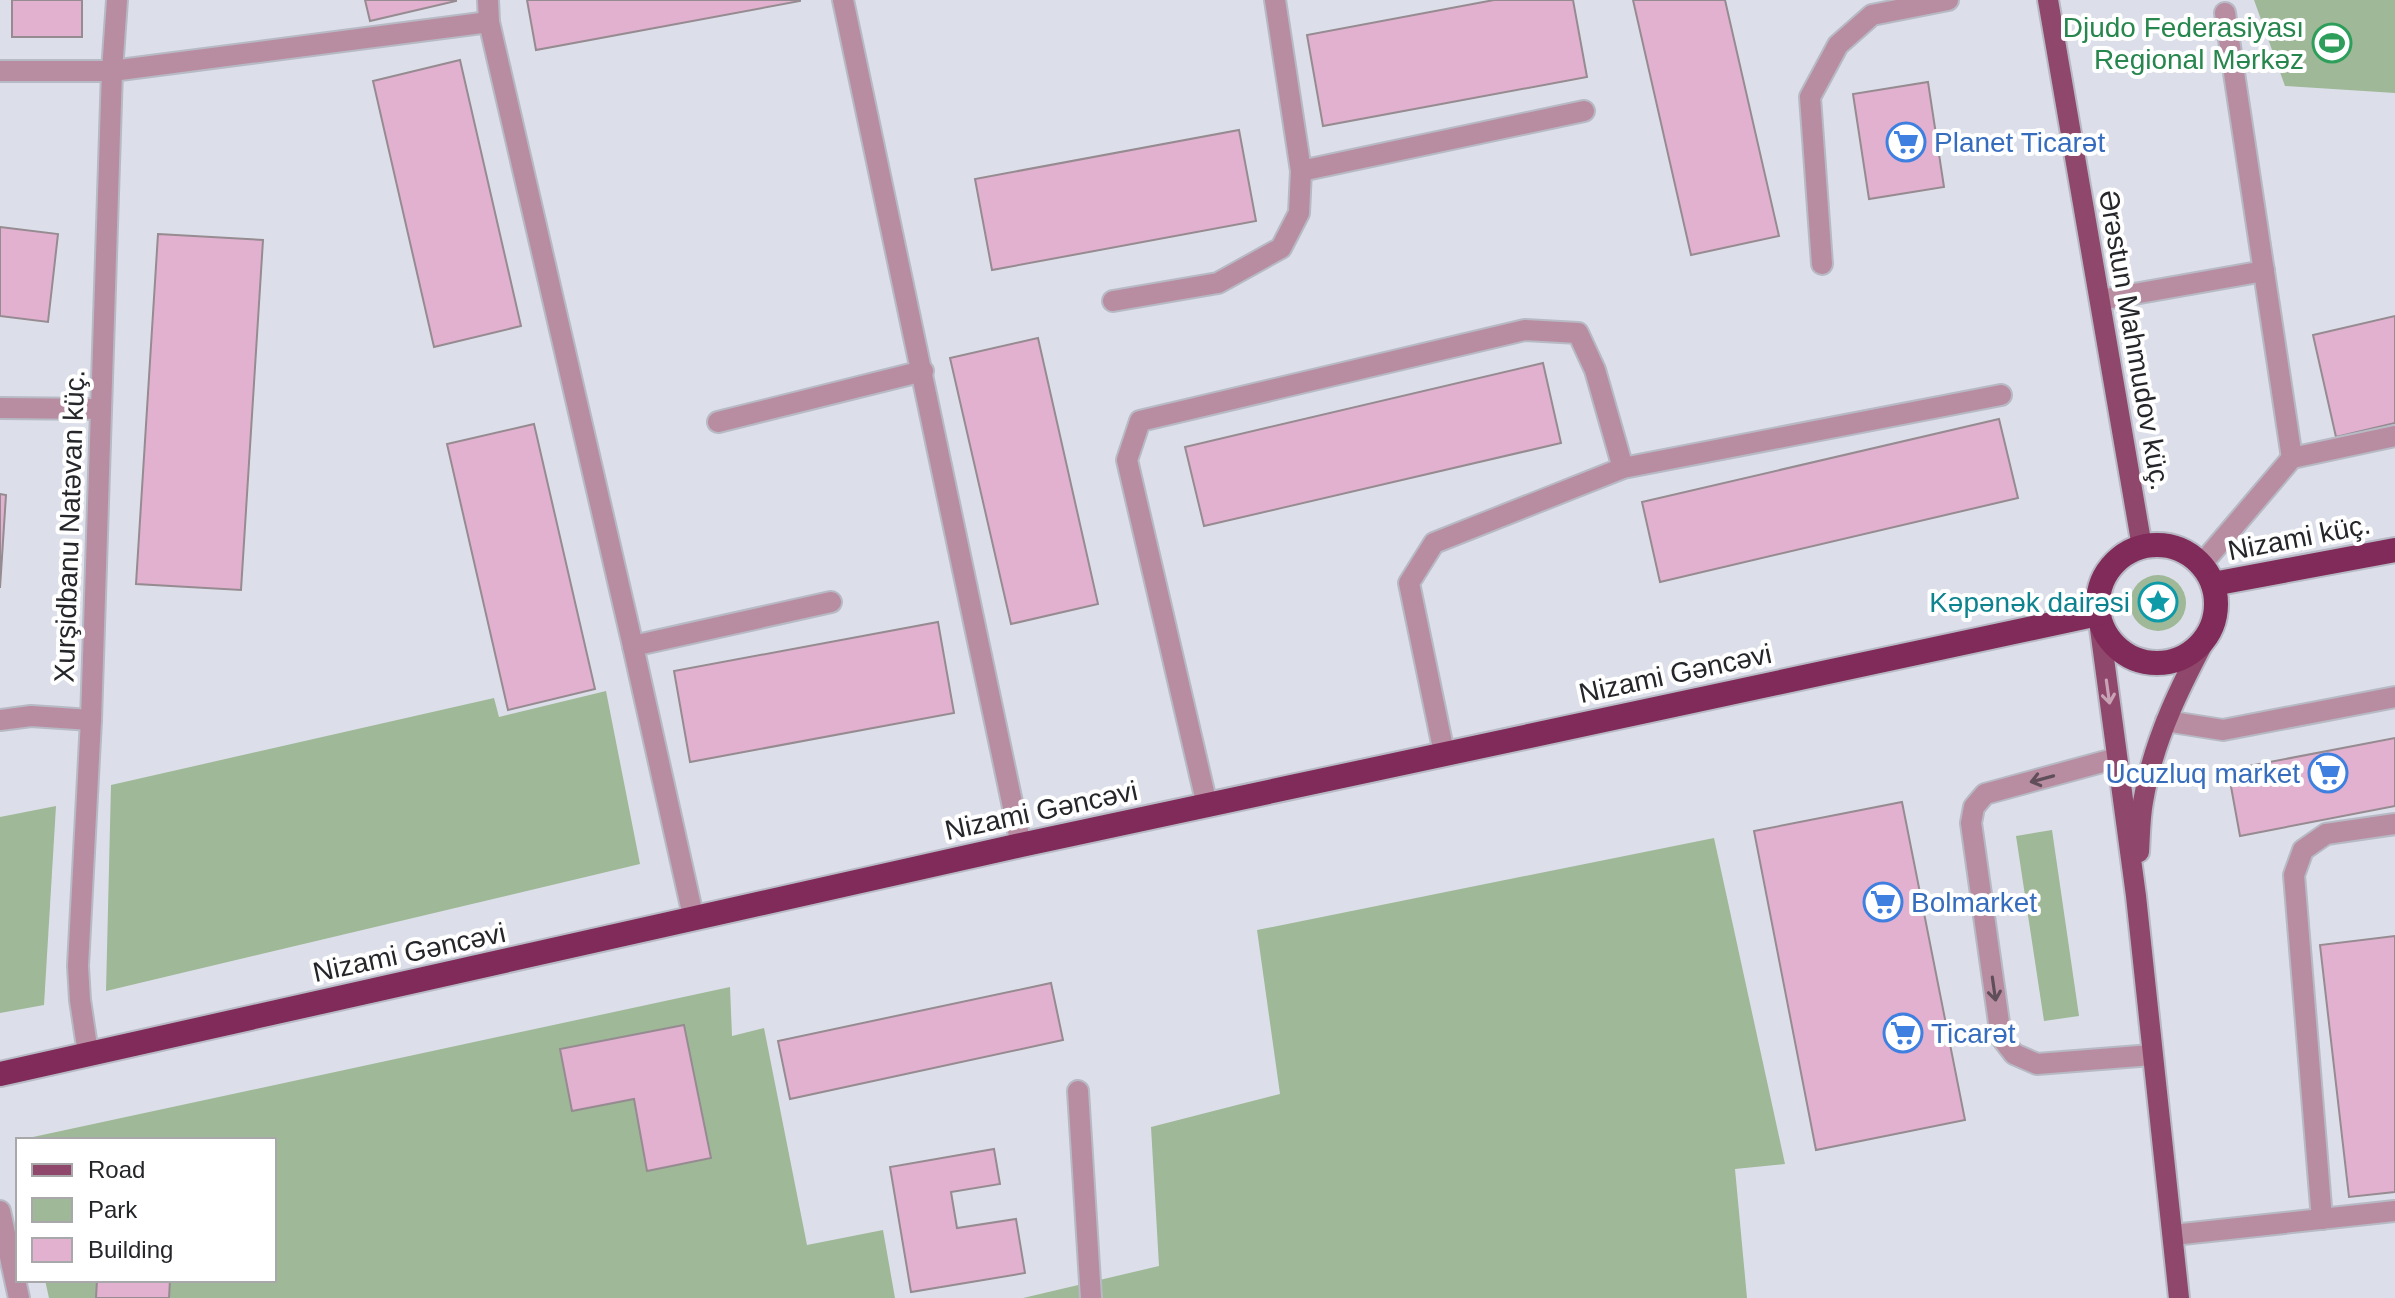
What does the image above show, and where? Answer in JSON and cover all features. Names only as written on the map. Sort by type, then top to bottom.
[{"type":"highway","points":[[2163,545],[2185,551],[2207,574],[2216,606],[2212,627],[2200,646],[2182,658],[2160,664],[2139,662],[2119,651],[2105,635],[2098,614],[2098,592],[2106,572],[2122,556],[2142,547],[2163,545]]},
{"type":"highway","name":"Nizami küç.","points":[[2207,574],[2395,550]]},
{"type":"highway","name":"Nizami Gəncəvi","points":[[0,1074],[1021,845],[2098,614]]},
{"type":"main road","name":"Ərəstun Mahmudov küç.","points":[[2048,0],[2142,547]]},
{"type":"main road","points":[[2098,614],[2136,896],[2179,1298]]},
{"type":"main road","points":[[2136,896],[2143,802],[2166,721],[2212,627]]},
{"type":"street","name":"Xurşidbanu Natəvan küç.","points":[[88,1053],[78,966],[91,720],[112,71],[117,0]]},
{"type":"street","points":[[488,0],[489,22],[694,920]]},
{"type":"street","points":[[843,0],[1021,845]]},
{"type":"street","points":[[1113,301],[1218,283],[1281,248],[1299,213],[1301,171],[1275,0]]},
{"type":"street","points":[[1822,264],[1810,97],[1838,45],[1872,15],[1948,0]]},
{"type":"street","points":[[2225,13],[2292,458]]},
{"type":"street","points":[[0,71],[112,71],[489,22]]},
{"type":"street","points":[[1301,171],[1584,111]]},
{"type":"street","points":[[2100,300],[2264,271]]},
{"type":"street","points":[[1207,805],[1127,460],[1140,421],[1525,330],[1578,333],[1595,370],[1623,468]]},
{"type":"street","points":[[718,422],[923,371]]},
{"type":"street","points":[[1444,753],[1409,583],[1434,543],[1623,468],[2001,395]]},
{"type":"street","points":[[0,408],[101,409]]},
{"type":"street","points":[[2207,574],[2292,458],[2395,436]]},
{"type":"street","points":[[633,646],[831,602]]},
{"type":"street","points":[[2166,721],[2223,730],[2395,697]]},
{"type":"street","points":[[0,720],[31,716],[91,720]]},
{"type":"street","points":[[2117,758],[1985,794],[1974,807],[1971,823],[2001,1037],[2014,1054],[2037,1064],[2152,1055]]},
{"type":"street","points":[[2322,1219],[2294,875],[2303,850],[2326,834],[2395,824]]},
{"type":"street","points":[[1078,1091],[1091,1298]]},
{"type":"street","points":[[0,1211],[19,1298]]},
{"type":"street","points":[[2173,1235],[2395,1211]]},
{"type":"green space","name":"Djudo Federasiyası Regional Mərkəz","points":[[2254,0],[2395,0],[2395,93],[2285,86]]},
{"type":"green space","name":"Kəpənək dairəsi","points":[[2158,575],[2178,583],[2186,603],[2178,623],[2158,631],[2138,623],[2130,603],[2138,583]]},
{"type":"green space","points":[[606,691],[640,864],[106,991],[111,785],[494,698],[499,717]]},
{"type":"green space","points":[[56,806],[44,1005],[0,1013],[0,817]]},
{"type":"green space","points":[[2052,830],[2079,1016],[2044,1021],[2016,836]]},
{"type":"green space","points":[[1714,838],[1785,1164],[1735,1169],[1747,1298],[1023,1298],[1159,1266],[1151,1127],[1280,1094],[1257,930]]},
{"type":"green space","points":[[730,987],[732,1036],[764,1028],[807,1245],[883,1230],[895,1298],[49,1298],[45,1282],[276,1282],[276,1138],[28,1138]]},
{"type":"building","points":[[12,0],[82,0],[82,37],[12,37]]},
{"type":"building","points":[[365,0],[456,0],[456,1],[370,21]]},
{"type":"building","points":[[527,0],[800,0],[800,1],[536,50]]},
{"type":"building","points":[[1494,0],[1573,0],[1587,77],[1323,126],[1307,35]]},
{"type":"building","points":[[1633,0],[1725,0],[1779,236],[1691,255]]},
{"type":"building","points":[[460,60],[521,326],[434,347],[373,81]]},
{"type":"building","points":[[1928,82],[1944,187],[1869,199],[1853,94]]},
{"type":"building","points":[[1239,130],[1256,221],[992,270],[975,179]]},
{"type":"building","points":[[0,227],[58,234],[48,322],[0,316]]},
{"type":"building","points":[[158,234],[263,240],[241,590],[136,584]]},
{"type":"building","points":[[2395,316],[2395,423],[2336,437],[2313,335]]},
{"type":"building","points":[[1038,338],[1098,604],[1011,624],[950,358]]},
{"type":"building","points":[[1543,363],[1561,443],[1204,526],[1185,447]]},
{"type":"building","points":[[1999,419],[2018,498],[1660,582],[1642,502]]},
{"type":"building","points":[[534,424],[595,689],[508,710],[447,444]]},
{"type":"building","points":[[0,494],[6,495],[0,588]]},
{"type":"building","points":[[938,622],[954,713],[690,762],[674,671]]},
{"type":"building","points":[[2395,738],[2395,806],[2240,836],[2228,770]]},
{"type":"building","points":[[1902,802],[1965,1120],[1816,1150],[1754,831]]},
{"type":"building","points":[[2395,936],[2395,1192],[2349,1197],[2320,945]]},
{"type":"building","points":[[1051,983],[1063,1040],[790,1099],[778,1041]]},
{"type":"building","points":[[684,1025],[711,1158],[647,1171],[634,1099],[572,1111],[560,1049]]},
{"type":"building","points":[[994,1149],[1000,1184],[951,1192],[957,1228],[1016,1219],[1025,1273],[911,1292],[890,1167]]},
{"type":"building","points":[[97,1282],[170,1282],[169,1298],[96,1298]]},
{"type":"place","name":"Djudo Federasiyası Regional Mərkəz","points":[[2332,43]]},
{"type":"place","name":"Planet Ticarət","points":[[1906,142]]},
{"type":"place","name":"Kəpənək dairəsi","points":[[2158,602]]},
{"type":"place","name":"Ucuzluq market","points":[[2328,773]]},
{"type":"place","name":"Bolmarket","points":[[1883,902]]},
{"type":"place","name":"Ticarət","points":[[1903,1033]]}]
